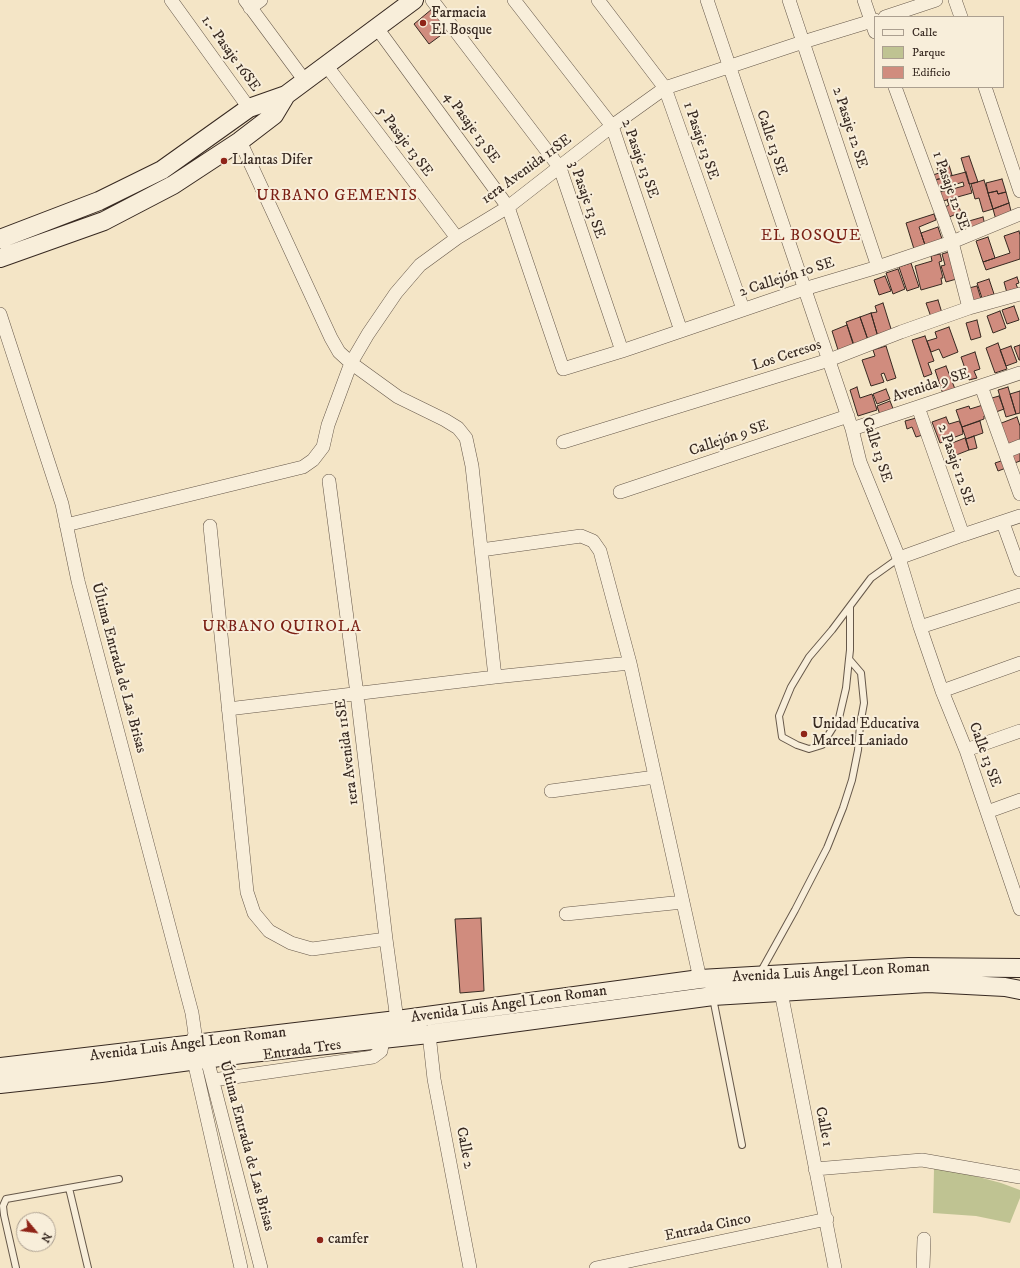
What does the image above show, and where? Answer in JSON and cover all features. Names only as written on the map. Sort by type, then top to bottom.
[{"type":"main road","points":[[0,239],[99,201],[162,170],[249,108],[286,95],[377,28],[407,2]]},
{"type":"main road","points":[[0,258],[104,221],[174,185],[240,141],[274,115],[286,95]]},
{"type":"main road","name":"Avenida Luis Angel Leon Roman","points":[[0,1084],[101,1073],[198,1048],[700,979],[909,967],[1020,968]]},
{"type":"main road","name":"Avenida Luis Angel Leon Roman","points":[[0,1067],[198,1048],[383,1038],[429,1034],[713,996],[928,983],[1015,988]]},
{"type":"street","name":"1.- Pasaje 16SE","points":[[171,0],[249,108]]},
{"type":"street","points":[[261,0],[248,4],[305,81]]},
{"type":"street","name":"3 Pasaje 13 SE","points":[[432,0],[560,168],[622,351]]},
{"type":"street","name":"2 Pasaje 13 SE","points":[[514,0],[612,126],[681,331]]},
{"type":"street","name":"Calle 13 SE","points":[[706,0],[848,416],[860,462],[899,558],[920,627],[942,691],[966,750],[987,812],[1014,872],[1020,908]]},
{"type":"street","name":"2 Pasaje 12 SE","points":[[789,0],[878,267]]},
{"type":"street","points":[[864,0],[874,24]]},
{"type":"street","points":[[888,16],[936,0]]},
{"type":"street","points":[[955,0],[961,16]]},
{"type":"street","name":"1 Pasaje 13 SE","points":[[601,1],[665,88],[742,309]]},
{"type":"street","name":"1era Avenida 11SE","points":[[66,525],[302,467],[314,460],[323,447],[328,425],[351,363],[368,334],[396,293],[420,265],[457,238],[508,207],[612,126],[665,88],[803,42],[874,24]]},
{"type":"street","name":"4 Pasaje 13 SE","points":[[377,28],[508,207],[563,369]]},
{"type":"street","name":"5 Pasaje 13 SE","points":[[326,66],[457,238]]},
{"type":"street","name":"1 Pasaje 12 SE","points":[[895,88],[952,242],[969,308]]},
{"type":"street","points":[[985,88],[1017,167],[1020,191]]},
{"type":"street","points":[[240,141],[331,338],[340,352],[351,363],[398,397],[445,420],[458,428],[466,438],[472,466],[495,677]]},
{"type":"street","name":"2 Callejón 10 SE","points":[[563,369],[622,351],[804,288],[878,267],[952,242],[1020,214]]},
{"type":"street","name":"Los Ceresos","points":[[562,442],[829,360],[969,308],[1020,294]]},
{"type":"street","name":"Última Entrada de Las Brisas","points":[[0,314],[62,504],[78,581],[192,1013],[241,1268]]},
{"type":"street","name":"Avenida 9 SE","points":[[852,429],[1020,373]]},
{"type":"street","points":[[981,386],[1020,494]]},
{"type":"street","name":"2 Pasaje 12 SE","points":[[918,407],[963,535]]},
{"type":"street","name":"Callejón 9 SE","points":[[620,492],[848,416]]},
{"type":"street","points":[[1005,452],[1020,446]]},
{"type":"street","name":"1era Avenida 11SE","points":[[329,481],[397,1020]]},
{"type":"street","points":[[899,558],[963,535],[1004,523],[1020,516]]},
{"type":"street","points":[[1004,523],[1020,570]]},
{"type":"street","points":[[210,526],[247,892],[254,913],[269,931],[290,943],[312,948],[386,940]]},
{"type":"street","points":[[481,550],[581,536],[593,541],[600,551],[630,663],[700,979]]},
{"type":"street","points":[[920,627],[1020,595]]},
{"type":"street","points":[[228,709],[495,677],[630,663]]},
{"type":"street","points":[[942,691],[1020,663]]},
{"type":"street","points":[[966,750],[1020,731]]},
{"type":"street","points":[[551,790],[655,777]]},
{"type":"street","points":[[987,812],[1020,800]]},
{"type":"street","points":[[566,914],[683,902]]},
{"type":"street","name":"Calle 1","points":[[781,992],[815,1169],[836,1268]]},
{"type":"street","name":"Calle 2","points":[[429,1034],[434,1079],[470,1268]]},
{"type":"street","name":"Entrada Tres","points":[[213,1080],[372,1057],[381,1051],[383,1038]]},
{"type":"street","name":"Última Entrada de Las Brisas","points":[[198,1048],[213,1080],[261,1268]]},
{"type":"street","points":[[815,1169],[922,1160],[1020,1177]]},
{"type":"street","name":"Entrada Cinco","points":[[596,1268],[615,1266],[826,1219]]},
{"type":"street","points":[[923,1268],[924,1239]]},
{"type":"lane","points":[[850,607],[850,650],[846,688],[839,718],[822,745],[810,749],[797,745],[782,737],[779,716],[791,687],[809,657],[850,607],[871,578],[899,558]]},
{"type":"lane","points":[[758,976],[795,910],[827,848],[843,808],[852,780],[858,750],[864,703],[861,673],[849,659]]},
{"type":"lane","points":[[713,996],[742,1145]]},
{"type":"lane","points":[[16,1268],[4,1215],[3,1206],[6,1199],[119,1179]]},
{"type":"lane","points":[[69,1188],[88,1268]]},
{"type":"green space","points":[[934,1169],[956,1171],[1001,1183],[1020,1190],[1020,1198],[1010,1223],[976,1216],[933,1213]]},
{"type":"building","points":[[432,9],[448,30],[429,44],[414,24]]},
{"type":"building","points":[[969,156],[978,182],[969,184],[961,158]]},
{"type":"building","points":[[949,165],[952,175],[935,180],[933,175],[939,173],[937,168]]},
{"type":"building","points":[[966,172],[972,193],[943,201],[940,192],[964,186],[963,182],[938,190],[935,180]]},
{"type":"building","points":[[1002,179],[1006,192],[998,194],[997,191],[988,193],[986,183]]},
{"type":"building","points":[[984,180],[993,209],[983,212],[979,198],[975,199],[971,184]]},
{"type":"building","points":[[997,191],[998,194],[1006,192],[1009,203],[993,209],[988,193]]},
{"type":"building","points":[[955,197],[961,212],[947,218],[943,208],[949,205],[947,200]]},
{"type":"building","points":[[1009,203],[1012,215],[996,220],[993,209]]},
{"type":"building","points":[[934,214],[936,220],[919,227],[925,245],[914,249],[906,223]]},
{"type":"building","points":[[983,217],[985,225],[971,229],[969,221]]},
{"type":"building","points":[[938,227],[943,242],[925,245],[921,233]]},
{"type":"building","points":[[1019,231],[1020,259],[986,270],[983,262],[1010,253],[1004,236]]},
{"type":"building","points":[[988,237],[995,258],[983,262],[976,241]]},
{"type":"building","points":[[952,251],[960,278],[946,282],[941,266],[945,265],[942,254]]},
{"type":"building","points":[[940,254],[942,261],[939,262],[943,278],[941,278],[942,284],[921,290],[915,266],[932,261],[931,256]]},
{"type":"building","points":[[911,263],[919,287],[907,291],[899,267]]},
{"type":"building","points":[[898,269],[905,289],[893,294],[886,273]]},
{"type":"building","points":[[885,276],[891,291],[879,295],[874,280]]},
{"type":"building","points":[[1017,277],[1019,283],[1016,284],[1018,289],[1007,293],[1004,282]]},
{"type":"building","points":[[989,279],[994,294],[982,298],[977,283]]},
{"type":"building","points":[[977,286],[981,299],[970,303],[965,289]]},
{"type":"building","points":[[938,300],[942,313],[931,317],[926,303]]},
{"type":"building","points":[[883,303],[892,332],[878,337],[871,313],[877,312],[875,306]]},
{"type":"building","points":[[1014,306],[1019,320],[1007,324],[1002,310]]},
{"type":"building","points":[[1000,311],[1006,328],[993,333],[987,316]]},
{"type":"building","points":[[871,313],[878,337],[868,340],[860,317]]},
{"type":"building","points":[[860,317],[868,340],[854,345],[846,322]]},
{"type":"building","points":[[977,320],[981,337],[971,340],[966,323]]},
{"type":"building","points":[[847,325],[854,347],[839,353],[832,331]]},
{"type":"building","points":[[949,327],[958,352],[943,358],[939,349],[931,352],[927,341],[937,338],[935,332]]},
{"type":"building","points":[[925,336],[934,361],[928,363],[932,374],[924,377],[912,340]]},
{"type":"building","points":[[998,343],[1007,369],[995,373],[986,348]]},
{"type":"building","points":[[1020,345],[1020,360],[1019,360],[1014,347]]},
{"type":"building","points":[[886,346],[896,378],[887,381],[884,373],[881,374],[884,382],[871,386],[862,360],[875,356],[873,350]]},
{"type":"building","points":[[1011,346],[1017,362],[1006,366],[1000,350]]},
{"type":"building","points":[[975,352],[980,369],[974,371],[977,378],[969,380],[961,357]]},
{"type":"building","points":[[946,366],[955,389],[943,394],[935,370]]},
{"type":"building","points":[[857,387],[860,398],[872,394],[877,410],[858,416],[850,390]]},
{"type":"building","points":[[1008,387],[1016,414],[1006,417],[998,390]]},
{"type":"building","points":[[886,389],[890,399],[877,404],[873,394]]},
{"type":"building","points":[[1020,391],[1020,413],[1016,414],[1010,394]]},
{"type":"building","points":[[999,396],[1004,409],[996,412],[992,398]]},
{"type":"building","points":[[890,401],[894,411],[880,415],[877,406]]},
{"type":"building","points":[[983,405],[986,415],[984,416],[984,419],[962,427],[956,410],[969,406],[970,409]]},
{"type":"building","points":[[920,417],[926,434],[916,437],[912,427],[907,429],[905,421]]},
{"type":"building","points":[[946,417],[949,424],[959,421],[963,434],[940,443],[932,422]]},
{"type":"building","points":[[1017,417],[1020,426],[1020,441],[1007,446],[999,424]]},
{"type":"building","points":[[980,421],[983,433],[966,439],[962,427]]},
{"type":"building","points":[[974,436],[977,448],[969,450],[966,439]]},
{"type":"building","points":[[965,438],[969,450],[951,457],[947,445]]},
{"type":"building","points":[[1020,451],[1020,461],[1012,464],[1009,454]]},
{"type":"building","points":[[1004,460],[1006,468],[998,471],[995,463]]},
{"type":"building","points":[[481,918],[484,991],[460,993],[455,919]]},
{"type":"place","name":"Farmacia El Bosque","points":[[423,23]]},
{"type":"place","name":"Llantas Difer","points":[[224,161]]},
{"type":"place","name":"Unidad Educativa Marcel Laniado","points":[[804,734]]},
{"type":"place","name":"camfer","points":[[320,1240]]},
{"type":"district","name":"URBANO GEMENIS","points":[[337,197]]},
{"type":"district","name":"EL BOSQUE","points":[[811,237]]},
{"type":"district","name":"URBANO QUIROLA","points":[[282,628]]}]
